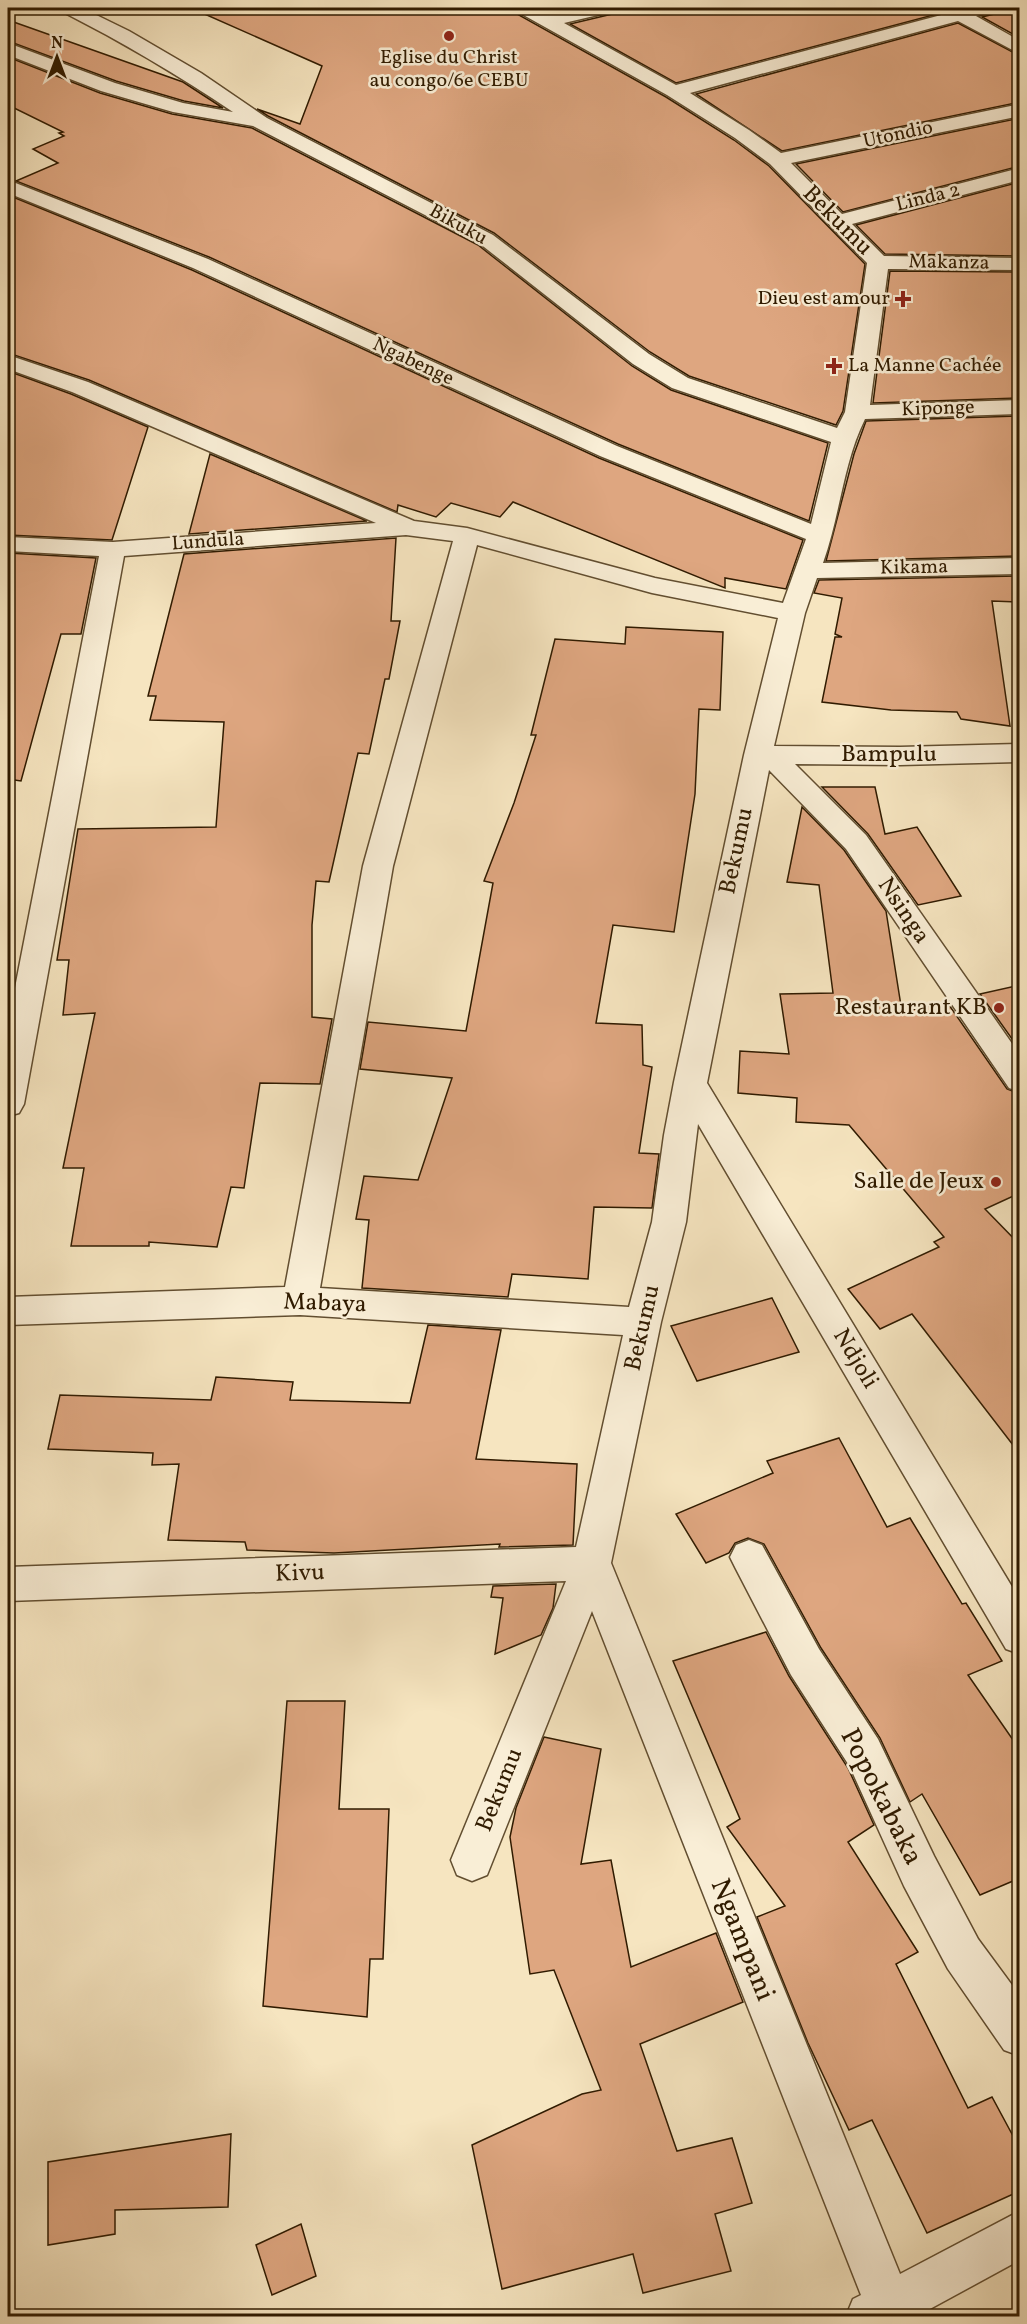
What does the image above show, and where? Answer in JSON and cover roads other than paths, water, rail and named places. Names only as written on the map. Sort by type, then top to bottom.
[{"type":"street","name":"Bikuku","points":[[69,8],[123,35],[194,77],[260,123],[486,239],[641,359],[680,383],[844,438]]},
{"type":"street","points":[[536,14],[606,8]]},
{"type":"street","points":[[674,91],[954,11],[987,8]]},
{"type":"street","points":[[954,11],[1020,49]]},
{"type":"street","name":"Bekumu","points":[[472,1860],[592,1563],[643,1322],[669,1222],[680,1135],[690,1082],[764,755],[792,613],[820,536],[844,438],[857,412],[878,262],[777,160],[742,134],[674,91],[536,14]]},
{"type":"street","points":[[8,50],[108,87],[180,108],[260,123]]},
{"type":"street","name":"Utondio","points":[[777,160],[1020,110]]},
{"type":"street","name":"Linda 2","points":[[837,221],[1020,174]]},
{"type":"street","name":"Ngabenge","points":[[8,186],[261,290],[519,411],[726,501],[820,536]]},
{"type":"street","name":"Makanza","points":[[878,262],[1020,264]]},
{"type":"street","points":[[8,362],[80,387],[409,528],[467,535],[652,585],[792,613]]},
{"type":"street","name":"Kiponge","points":[[857,412],[1020,407]]},
{"type":"street","name":"Lundula","points":[[8,544],[113,549],[409,528]]},
{"type":"street","points":[[300,1301],[378,866],[467,535]]},
{"type":"street","points":[[8,1104],[113,549]]},
{"type":"street","name":"Kikama","points":[[809,571],[1020,566]]},
{"type":"street","name":"Bampulu","points":[[764,755],[900,756],[1020,753]]},
{"type":"street","name":"Nsinga","points":[[764,755],[856,842],[1020,1080]]},
{"type":"street","name":"Ndjoli","points":[[690,1082],[1020,1636]]},
{"type":"street","name":"Mabaya","points":[[8,1311],[300,1301],[643,1322]]},
{"type":"street","name":"Popokabaka","points":[[749,1557],[805,1662],[864,1753],[919,1871],[963,1954],[1020,2034]]},
{"type":"street","name":"Kivu","points":[[8,1584],[592,1563]]},
{"type":"street","name":"Ngampani","points":[[592,1563],[884,2313]]},
{"type":"street","points":[[884,2313],[1020,2234]]},
{"type":"place","name":"Eglise du Christ au congo/6e CEBU","points":[[449,36]]},
{"type":"place","name":"Dieu est amour","points":[[903,299]]},
{"type":"place","name":"La Manne Cachée","points":[[834,366]]},
{"type":"place","name":"Restaurant KB","points":[[999,1008]]},
{"type":"place","name":"Salle de Jeux","points":[[996,1182]]}]
